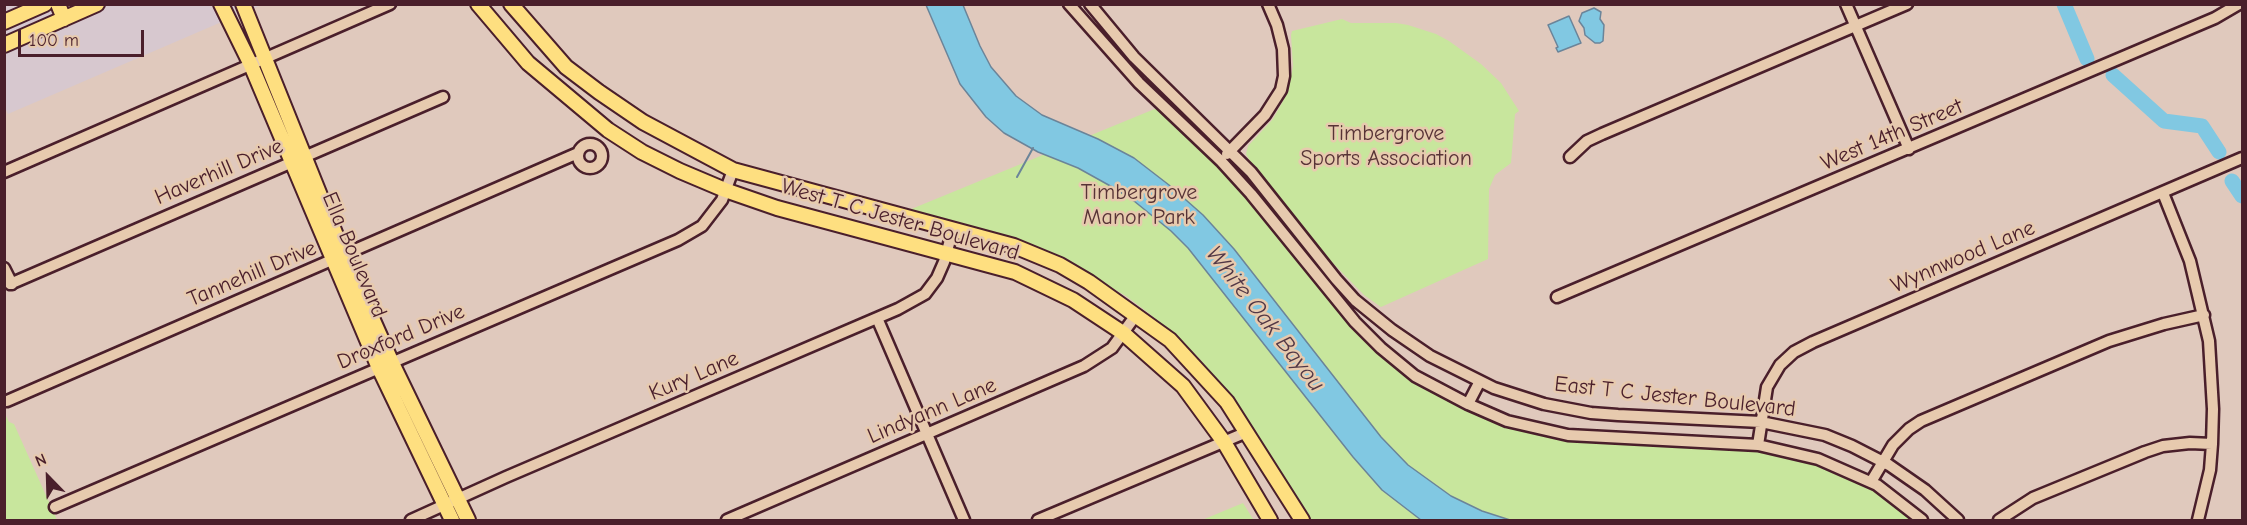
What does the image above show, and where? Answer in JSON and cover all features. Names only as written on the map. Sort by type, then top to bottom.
[{"type":"main road","points":[[4,22],[45,4]]},
{"type":"main road","points":[[58,4],[64,19]]},
{"type":"main road","points":[[4,45],[97,4]]},
{"type":"main road","name":"Ella Boulevard","points":[[221,4],[257,62],[385,365],[452,502],[468,520]]},
{"type":"main road","name":"Ella Boulevard","points":[[243,4],[257,62]]},
{"type":"main road","name":"West T C Jester Boulevard","points":[[478,4],[528,63],[609,130],[642,152],[725,190],[777,208],[1015,272],[1073,300],[1124,333],[1183,386],[1224,442],[1270,520]]},
{"type":"main road","name":"West T C Jester Boulevard","points":[[511,4],[566,67],[599,93],[643,122],[733,170],[1014,246],[1060,265],[1089,282],[1170,340],[1227,402],[1302,520]]},
{"type":"main road","points":[[583,108],[599,93]]},
{"type":"main road","name":"Ella Boulevard","points":[[452,502],[452,520]]},
{"type":"street","points":[[4,172],[390,4]]},
{"type":"street","name":"East T C Jester Boulevard","points":[[1069,4],[1145,90],[1221,160],[1355,322],[1381,348],[1415,376],[1468,404],[1507,421],[1568,435],[1758,445],[1818,459],[1871,482],[1922,520]]},
{"type":"street","name":"East T C Jester Boulevard","points":[[1090,4],[1134,57],[1251,172],[1355,300],[1392,330],[1430,356],[1519,398],[1591,413],[1761,422],[1825,435],[1882,461],[1925,490],[1958,520]]},
{"type":"street","points":[[1221,160],[1265,115],[1281,90],[1284,76],[1283,50],[1277,25],[1268,4]]},
{"type":"street","points":[[1845,4],[1909,149]]},
{"type":"street","points":[[1570,157],[1587,141],[1907,4]]},
{"type":"street","name":"West 14th Street","points":[[1557,297],[2121,59],[2215,18],[2239,4]]},
{"type":"street","points":[[1101,42],[1113,32]]},
{"type":"street","name":"Haverhill Drive","points":[[4,268],[11,284],[443,97]]},
{"type":"street","name":"Tannehill Drive","points":[[7,401],[578,153]]},
{"type":"street","name":"Wynnwood Lane","points":[[1758,445],[1767,387],[1772,375],[1780,365],[1803,347],[2242,158]]},
{"type":"street","name":"Droxford Drive","points":[[55,507],[678,240],[702,226],[722,200],[733,170]]},
{"type":"street","points":[[2163,193],[2190,261],[2209,341],[2212,444],[2210,470],[2198,520]]},
{"type":"street","name":"Kury Lane","points":[[411,520],[877,318],[925,294],[937,278],[953,229]]},
{"type":"street","name":"Lindyann Lane","points":[[727,520],[1084,366],[1112,348],[1136,315]]},
{"type":"street","points":[[1871,482],[1893,445],[1921,421],[2109,342],[2164,324],[2204,315]]},
{"type":"street","points":[[877,318],[964,520]]},
{"type":"street","points":[[1468,404],[1480,381]]},
{"type":"street","points":[[1038,520],[1247,432]]},
{"type":"street","points":[[2000,520],[2034,498],[2145,452],[2163,446],[2212,444]]},
{"type":"shaded area","points":[[4,5],[261,5],[8,114],[4,107]]},
{"type":"green space","name":"Timbergrove Sports Association","points":[[1342,19],[1351,23],[1396,23],[1436,34],[1481,64],[1501,83],[1519,111],[1515,114],[1511,163],[1495,175],[1489,189],[1488,259],[1381,307],[1364,295],[1326,256],[1246,154],[1248,146],[1273,119],[1288,92],[1293,66],[1292,31]]},
{"type":"green space","name":"Timbergrove Manor Park","points":[[1157,108],[1241,189],[1330,302],[1385,357],[1521,428],[1768,451],[1815,462],[1860,482],[1889,499],[1916,520],[1308,520],[1243,413],[1199,358],[1151,315],[1126,296],[1081,270],[1003,236],[909,210]]},
{"type":"green space","points":[[4,412],[9,422],[14,424],[57,520],[5,520]]},
{"type":"green space","points":[[1243,503],[1253,519],[1202,520]]},
{"type":"water","name":"White Oak Bayou","points":[[926,5],[963,5],[991,67],[1016,96],[1042,115],[1098,139],[1134,158],[1203,215],[1234,249],[1381,437],[1408,465],[1451,496],[1482,511],[1510,520],[1421,520],[1382,490],[1353,457],[1188,248],[1171,231],[1114,188],[1078,168],[1038,152],[1004,133],[986,117],[960,84]]},
{"type":"water","points":[[1594,8],[1601,12],[1600,19],[1604,25],[1603,41],[1600,43],[1595,43],[1585,35],[1584,28],[1579,21],[1582,13]]},
{"type":"water","points":[[1569,16],[1581,43],[1558,52],[1548,25]]},
{"type":"waterway","points":[[2064,4],[2087,59]]},
{"type":"waterway","points":[[2113,75],[2164,121],[2202,126],[2219,152]]},
{"type":"waterway","points":[[1017,177],[1033,148]]},
{"type":"waterway","points":[[2232,181],[2242,196]]}]
